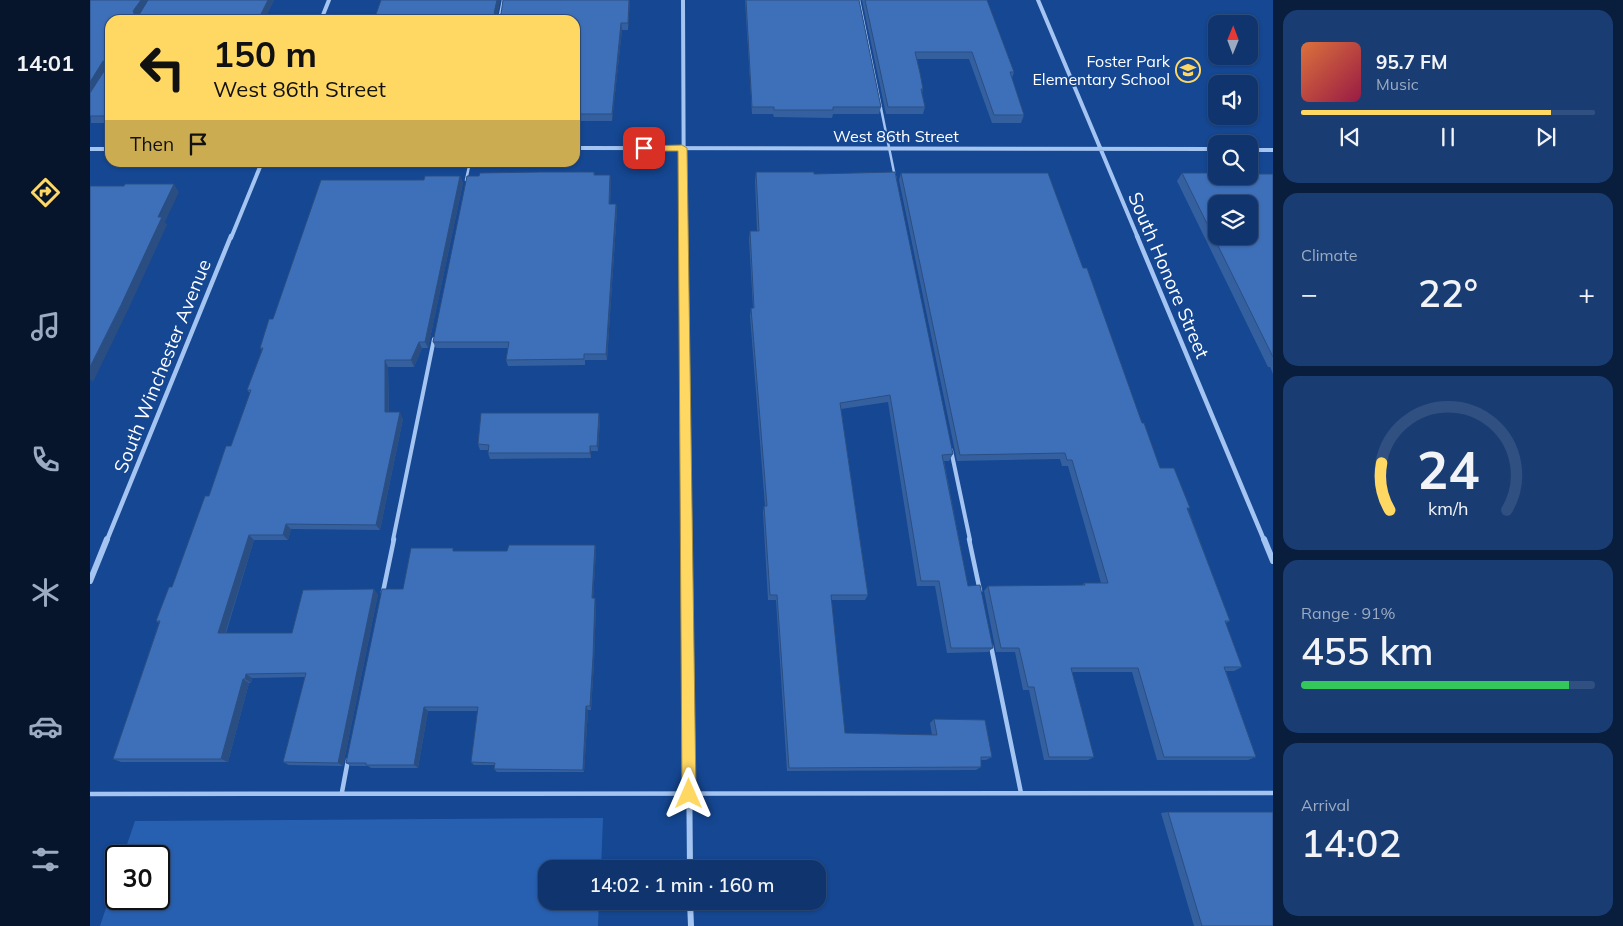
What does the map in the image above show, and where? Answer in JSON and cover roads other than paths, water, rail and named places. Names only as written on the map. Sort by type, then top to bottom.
[{"type":"street","points":[[323,15],[329,0]]},
{"type":"street","points":[[683,0],[682,148],[690,860]]},
{"type":"street","name":"South Honore Street","points":[[1038,0],[1273,561]]},
{"type":"street","name":"West 86th Street","points":[[580,148],[1208,150]]},
{"type":"street","points":[[90,149],[105,149]]},
{"type":"street","points":[[1258,150],[1273,150]]},
{"type":"street","name":"South Winchester Avenue","points":[[90,581],[260,167]]},
{"type":"street","points":[[690,910],[691,926]]},
{"type":"lane","points":[[500,15],[503,0]]},
{"type":"lane","points":[[859,0],[896,182]]},
{"type":"lane","points":[[466,183],[469,167]]},
{"type":"lane","points":[[381,599],[434,338]]},
{"type":"lane","points":[[950,444],[981,599]]},
{"type":"lane","points":[[989,638],[1021,793]]},
{"type":"lane","points":[[342,792],[350,754]]},
{"type":"lane","points":[[90,794],[342,792],[689,794],[1273,793]]},
{"type":"place","name":"Foster Park Elementary School","points":[[1188,70]]}]
